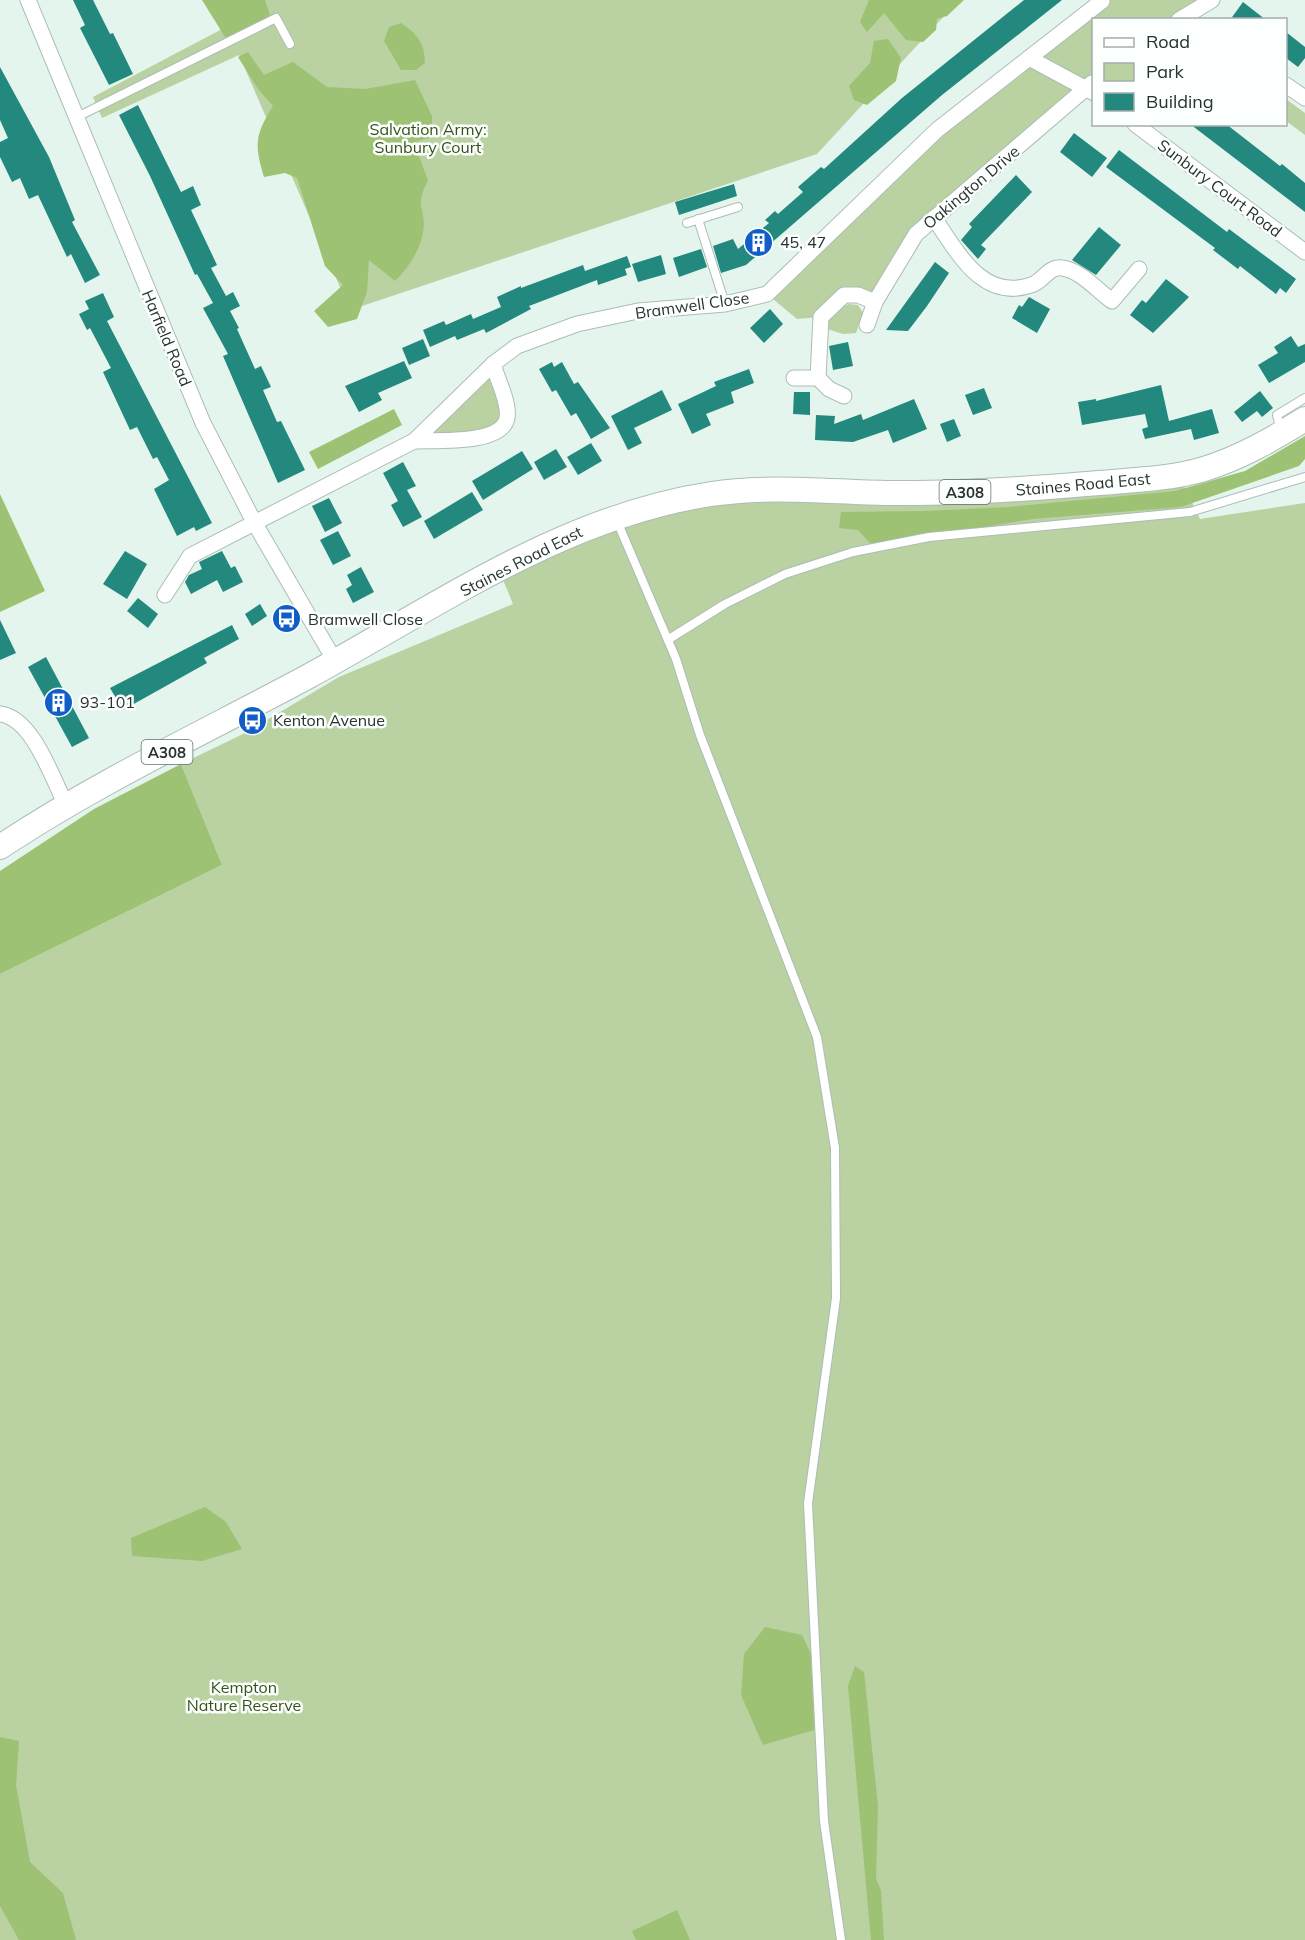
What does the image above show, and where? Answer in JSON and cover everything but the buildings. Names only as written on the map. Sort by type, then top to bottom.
[{"type":"highway","name":"Staines Road East","points":[[0,847],[66,805],[549,544],[615,517],[712,493],[765,489],[944,493],[1037,489],[1179,475],[1242,454],[1305,419]]},
{"type":"street","name":"Harfield Road","points":[[28,0],[203,423],[254,522],[316,632],[336,661]]},
{"type":"street","points":[[1182,18],[1213,0]]},
{"type":"street","points":[[1205,18],[1208,7],[1213,0]]},
{"type":"street","points":[[1029,58],[1102,1]]},
{"type":"street","name":"Oakington Drive","points":[[867,325],[875,302],[916,234],[1091,88],[1029,58]]},
{"type":"street","name":"Bramwell Close","points":[[165,596],[190,556],[414,441],[493,364],[517,346],[577,324],[638,311],[725,304],[767,294],[937,130],[1029,58]]},
{"type":"street","points":[[1287,86],[1305,98]]},
{"type":"street","name":"Sunbury Court Road","points":[[1138,126],[1305,252]]},
{"type":"street","points":[[934,218],[973,273],[1004,287],[1019,288],[1034,285],[1052,270],[1061,267],[1072,271],[1112,301],[1139,269]]},
{"type":"street","points":[[818,378],[821,317],[844,295],[858,295],[875,302]]},
{"type":"street","name":"Bramwell Close","points":[[414,441],[480,438],[491,436],[500,430],[507,420],[507,410],[493,364]]},
{"type":"street","points":[[794,378],[818,378],[829,389],[844,396]]},
{"type":"street","points":[[0,714],[7,715],[29,731],[66,805]]},
{"type":"lane","points":[[76,117],[276,18],[290,44]]},
{"type":"lane","points":[[687,223],[738,207]]},
{"type":"lane","points":[[698,219],[725,304]]},
{"type":"lane","points":[[1282,433],[1277,415],[1305,398]]},
{"type":"lane","points":[[669,639],[725,604],[784,574],[853,552],[929,537],[1190,512],[1305,477]]},
{"type":"lane","points":[[615,517],[634,565],[669,639],[700,735],[817,1037],[835,1148],[836,1298],[808,1503],[824,1821],[841,1940]]},
{"type":"green space","points":[[202,0],[265,0],[270,15],[256,32],[234,43],[225,37]]},
{"type":"green space","name":"Salvation Army: Sunbury Court","points":[[215,0],[959,0],[817,154],[350,310],[239,55],[102,118],[93,97],[226,27]]},
{"type":"green space","points":[[869,0],[964,0],[947,16],[937,19],[936,30],[923,42],[906,40],[884,13],[867,32],[860,22]]},
{"type":"green space","points":[[1102,0],[1212,0],[1190,18],[1092,18],[1092,92],[934,218],[875,302],[858,295],[821,317],[797,319],[767,294],[864,199]]},
{"type":"green space","points":[[401,23],[416,35],[423,50],[425,63],[416,70],[401,70],[384,41],[389,27]]},
{"type":"green space","points":[[888,39],[901,58],[896,81],[867,105],[854,100],[849,86],[870,63],[874,41]]},
{"type":"green space","points":[[248,52],[264,75],[293,62],[327,87],[365,89],[415,80],[432,116],[432,137],[414,142],[428,181],[421,197],[424,224],[419,246],[409,265],[395,281],[369,260],[367,292],[357,319],[328,327],[314,311],[343,285],[325,266],[297,178],[285,173],[264,177],[258,140],[273,106],[258,89],[238,57]]},
{"type":"green space","points":[[1287,100],[1305,113],[1305,135],[1287,122]]},
{"type":"green space","points":[[849,304],[858,305],[863,313],[856,333],[843,334],[824,328],[835,310]]},
{"type":"green space","points":[[493,364],[507,410],[500,430],[414,441]]},
{"type":"green space","points":[[394,409],[402,425],[318,469],[309,452]]},
{"type":"green space","points":[[1305,436],[1305,459],[1299,466],[1181,507],[1033,519],[888,542],[870,543],[858,530],[839,528],[841,512],[1009,507],[1175,491],[1245,471]]},
{"type":"green space","name":"Kempton Nature Reserve","points":[[1179,475],[1200,519],[1305,503],[1305,1940],[0,1940],[0,974],[222,865],[181,764],[243,734],[339,677],[513,604],[499,570],[663,503]]},
{"type":"green space","points":[[0,494],[45,591],[0,612]]},
{"type":"green space","points":[[181,764],[222,865],[0,974],[0,871],[94,809]]},
{"type":"green space","points":[[205,1507],[226,1522],[242,1549],[202,1561],[132,1556],[131,1538]]},
{"type":"green space","points":[[765,1627],[802,1635],[811,1654],[814,1730],[763,1745],[741,1695],[744,1654]]},
{"type":"green space","points":[[855,1666],[864,1672],[878,1806],[876,1878],[881,1891],[884,1940],[871,1940],[848,1686]]},
{"type":"green space","points":[[0,1737],[19,1741],[16,1785],[30,1862],[63,1893],[76,1940],[19,1940],[0,1906]]},
{"type":"green space","points":[[677,1910],[690,1940],[636,1940],[632,1931]]},
{"type":"place","name":"45, 47","points":[[759,242]]},
{"type":"place","name":"Bramwell Close","points":[[287,619]]},
{"type":"place","name":"93-101","points":[[59,702]]},
{"type":"place","name":"Kenton Avenue","points":[[252,720]]}]
